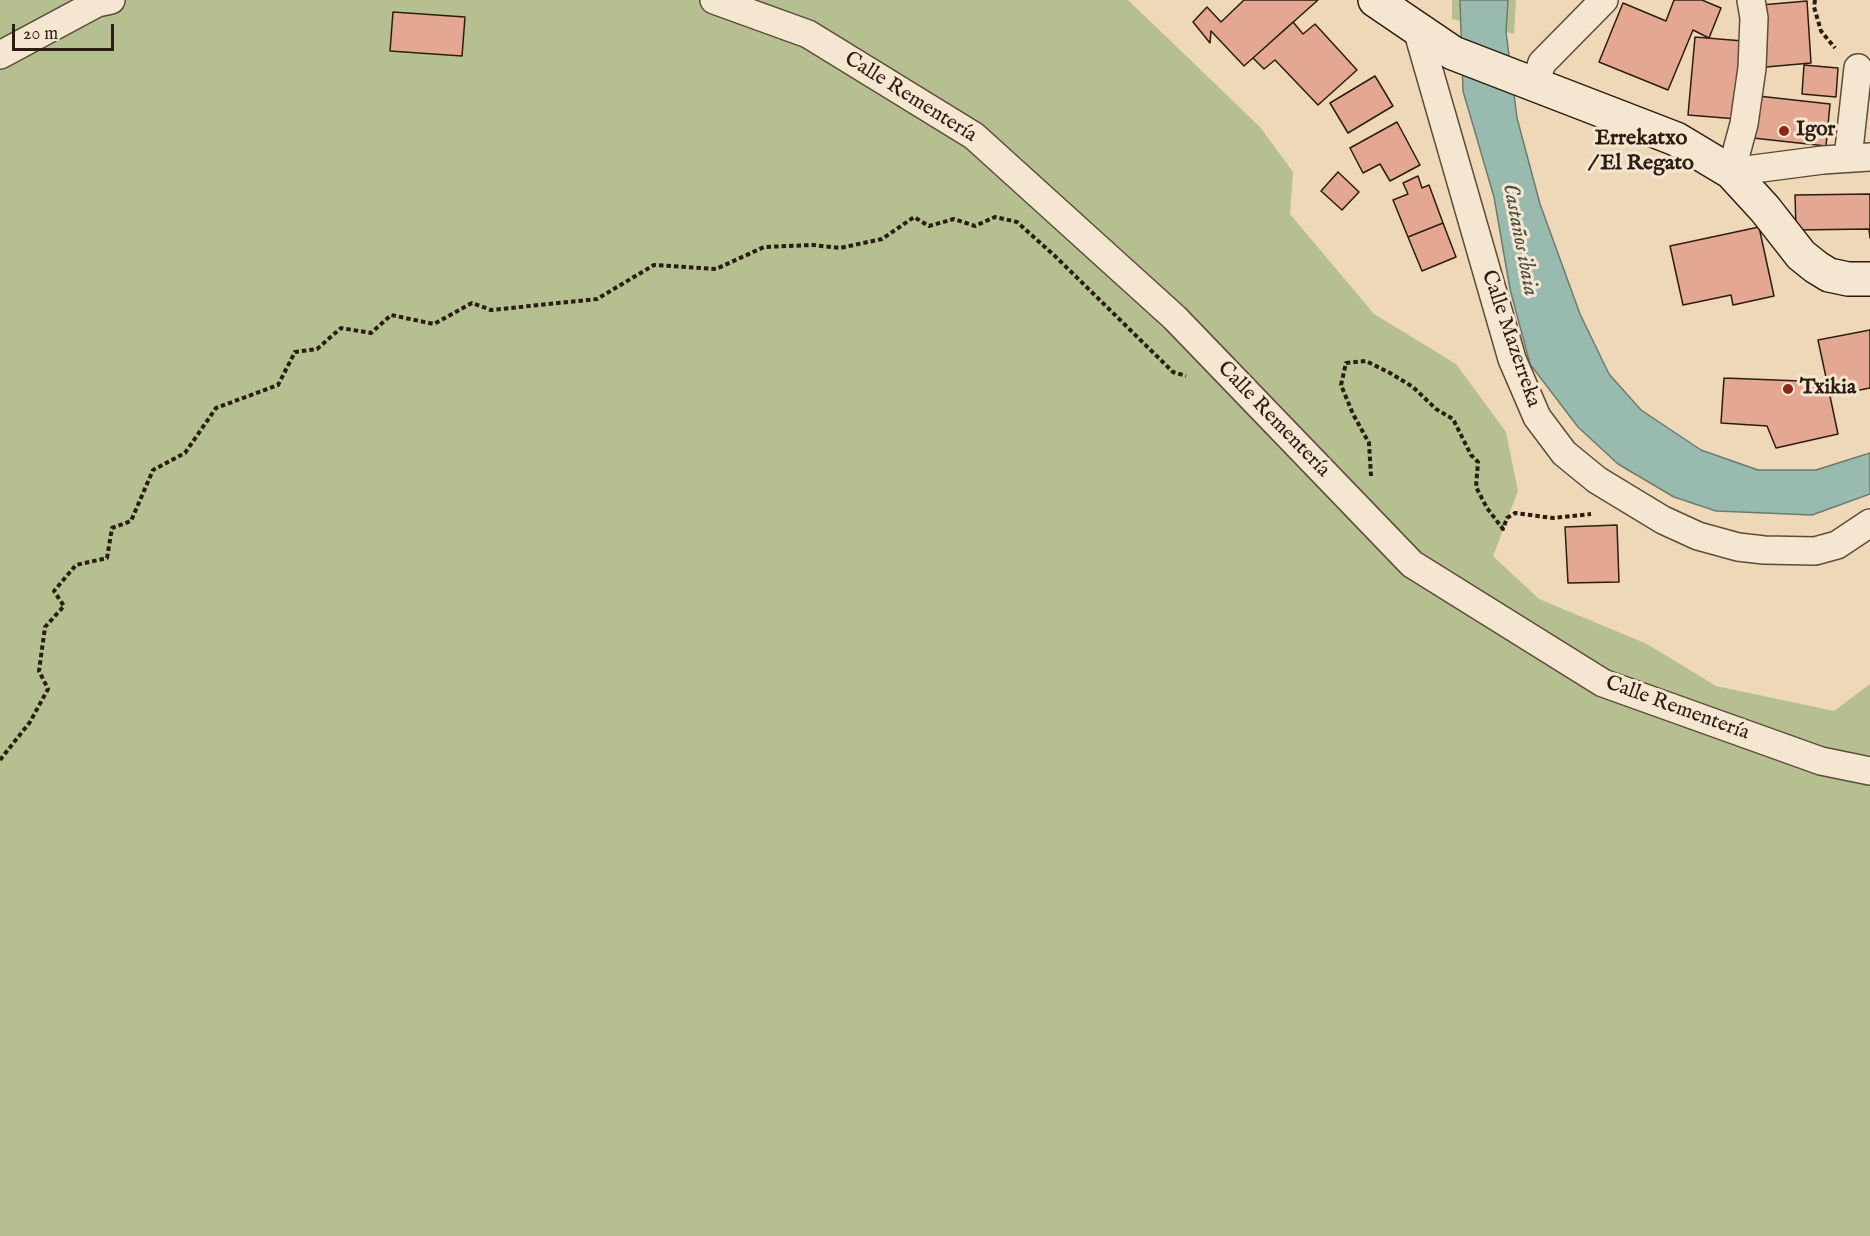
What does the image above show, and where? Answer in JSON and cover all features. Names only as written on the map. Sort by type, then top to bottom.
[{"type":"street","points":[[0,55],[97,3],[111,0]]},
{"type":"street","name":"Calle Rementería","points":[[714,0],[808,34],[974,136],[1175,318],[1412,564],[1603,683],[1821,761],[1870,771]]},
{"type":"street","points":[[1375,0],[1453,53],[1676,139],[1731,172],[1765,209],[1801,255],[1816,267],[1829,275],[1848,279],[1870,279]]},
{"type":"street","points":[[1539,85],[1542,63],[1604,0]]},
{"type":"street","points":[[1731,172],[1744,124],[1752,68],[1754,18],[1750,0]]},
{"type":"street","name":"Calle Mazerreka","points":[[1417,29],[1512,359],[1537,417],[1564,453],[1597,480],[1663,520],[1698,536],[1738,547],[1815,551],[1837,545],[1870,523]]},
{"type":"street","points":[[1731,172],[1859,158],[1858,68]]},
{"type":"path","points":[[1815,0],[1814,7],[1821,31],[1836,50],[1858,68]]},
{"type":"path","points":[[0,759],[30,722],[48,689],[39,671],[45,627],[64,606],[54,591],[75,565],[106,558],[112,528],[131,521],[153,470],[185,453],[216,408],[278,385],[295,352],[317,349],[341,328],[371,333],[391,315],[434,324],[472,303],[491,310],[597,299],[654,265],[716,269],[764,247],[813,244],[840,248],[882,238],[914,217],[929,226],[954,219],[975,226],[995,217],[1017,222],[1056,257],[1173,372],[1195,379]]},
{"type":"path","points":[[1372,483],[1369,443],[1353,414],[1341,385],[1346,363],[1366,361],[1390,373],[1413,387],[1436,409],[1454,419],[1471,455],[1478,462],[1476,487],[1487,508],[1503,529],[1507,518],[1515,513],[1553,518],[1589,513],[1617,525],[1640,507]]},
{"type":"green space","points":[[0,0],[1128,0],[1260,127],[1293,172],[1290,214],[1374,314],[1456,364],[1506,432],[1518,491],[1493,556],[1539,599],[1647,644],[1716,686],[1834,711],[1870,684],[1870,1236],[0,1236]]},
{"type":"green space","points":[[1452,0],[1516,0],[1514,34],[1452,19]]},
{"type":"water","name":"Castaños ibaia","points":[[1460,0],[1508,0],[1506,32],[1517,118],[1540,204],[1580,314],[1609,374],[1641,410],[1701,450],[1758,470],[1816,470],[1870,453],[1870,494],[1812,515],[1716,511],[1674,497],[1618,464],[1578,427],[1530,364],[1510,289],[1494,197],[1463,91]]},
{"type":"building","points":[[1244,0],[1318,0],[1244,66],[1211,31],[1210,43],[1193,22],[1207,7],[1221,22]]},
{"type":"building","points":[[1674,0],[1702,0],[1721,8],[1709,38],[1693,30],[1668,90],[1599,62],[1623,3],[1666,21]]},
{"type":"building","points":[[1807,1],[1811,63],[1766,67],[1761,5]]},
{"type":"building","points":[[393,12],[465,17],[462,56],[390,51]]},
{"type":"building","points":[[1293,22],[1303,34],[1315,24],[1357,70],[1318,105],[1275,60],[1264,69],[1253,58]]},
{"type":"building","points":[[1695,37],[1743,41],[1737,119],[1688,115]]},
{"type":"building","points":[[1804,65],[1838,68],[1836,97],[1802,94]]},
{"type":"building","points":[[1375,76],[1393,106],[1348,133],[1330,103]]},
{"type":"building","points":[[1758,96],[1830,104],[1826,146],[1753,138]]},
{"type":"building","points":[[1397,122],[1420,165],[1390,181],[1380,164],[1363,173],[1350,148]]},
{"type":"building","points":[[1338,172],[1359,192],[1342,210],[1321,191]]},
{"type":"building","points":[[1418,176],[1422,188],[1429,185],[1443,223],[1408,237],[1393,200],[1408,194],[1403,183]]},
{"type":"building","points":[[1870,194],[1870,238],[1869,229],[1796,230],[1795,195]]},
{"type":"building","points":[[1443,223],[1456,257],[1422,271],[1408,237]]},
{"type":"building","points":[[1759,227],[1774,296],[1733,305],[1731,295],[1683,305],[1670,246]]},
{"type":"building","points":[[1870,330],[1870,388],[1830,396],[1818,340]]},
{"type":"building","points":[[1724,378],[1827,382],[1838,434],[1776,448],[1767,426],[1721,423]]},
{"type":"building","points":[[1617,525],[1619,582],[1568,583],[1565,527]]},
{"type":"place","name":"Igor","points":[[1784,131]]},
{"type":"place","name":"Txikia","points":[[1788,389]]},
{"type":"district","name":"Errekatxo / El Regato","points":[[1641,152]]}]
